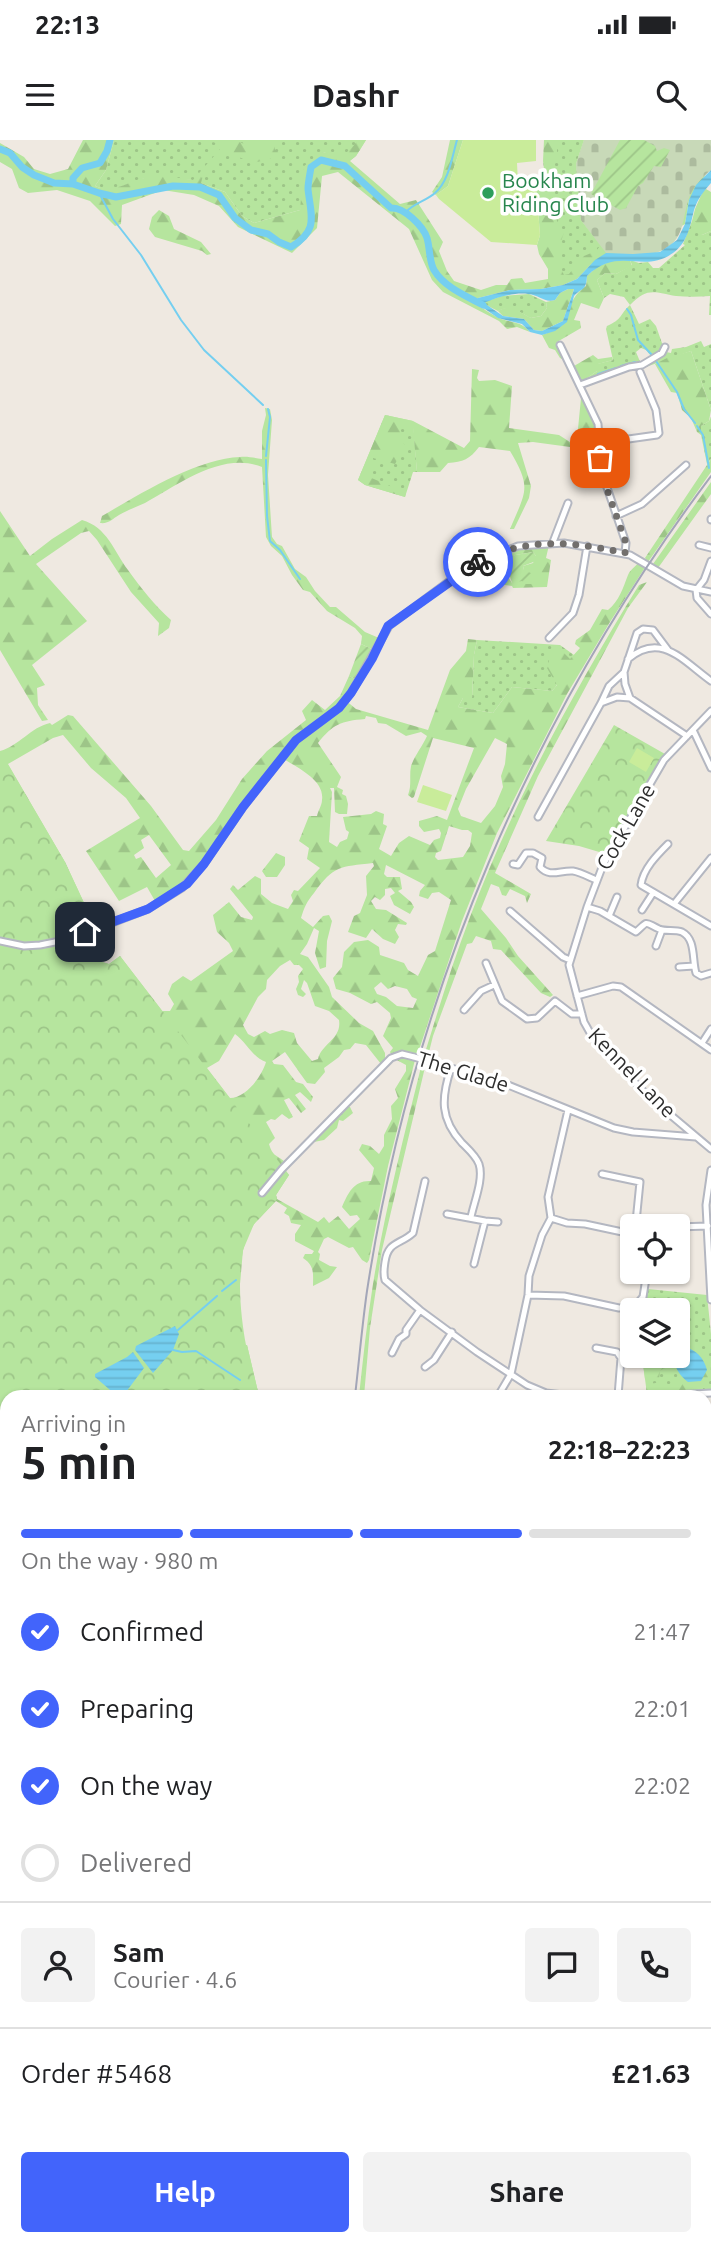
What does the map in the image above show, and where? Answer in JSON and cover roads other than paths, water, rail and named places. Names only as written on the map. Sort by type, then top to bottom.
[{"type":"street","points":[[560,345],[595,414],[602,473],[626,543],[625,553]]},
{"type":"street","points":[[580,385],[642,365],[662,353],[665,347]]},
{"type":"street","points":[[600,443],[659,433],[656,410],[640,372]]},
{"type":"street","points":[[616,516],[642,504],[685,465]]},
{"type":"street","points":[[553,542],[568,503]]},
{"type":"street","points":[[0,940],[24,946],[70,939],[148,909],[182,888],[204,864],[243,807],[296,740],[339,708],[351,693],[393,621],[481,561],[518,546],[553,542],[587,546],[625,553],[682,586],[711,592]]},
{"type":"street","points":[[699,545],[711,548]]},
{"type":"street","points":[[550,638],[573,613],[579,595],[587,546]]},
{"type":"street","points":[[711,561],[704,580],[696,590],[697,598],[711,614]]},
{"type":"street","points":[[630,698],[624,673],[636,635],[643,629],[655,632],[668,650]]},
{"type":"street","points":[[628,659],[641,649],[659,647],[668,650],[711,681]]},
{"type":"street","points":[[538,817],[609,686],[624,673]]},
{"type":"street","points":[[601,703],[617,696],[630,698],[687,736]]},
{"type":"street","name":"Cock Lane","points":[[570,960],[596,880],[664,760],[711,711]]},
{"type":"street","points":[[693,730],[711,768]]},
{"type":"street","points":[[668,844],[648,867],[641,885],[708,924],[711,915]]},
{"type":"street","points":[[513,864],[518,864],[526,853],[534,853],[542,858],[540,869],[551,874],[575,871],[596,880]]},
{"type":"street","points":[[674,904],[711,858]]},
{"type":"street","points":[[642,910],[653,892]]},
{"type":"street","points":[[609,916],[617,897]]},
{"type":"street","points":[[587,907],[636,932],[648,922],[662,930],[679,930],[688,937],[691,944],[698,976],[711,973]]},
{"type":"street","points":[[510,911],[563,957],[570,960],[570,971],[582,1014]]},
{"type":"street","points":[[656,946],[662,930]]},
{"type":"street","points":[[464,1010],[481,991],[495,985],[485,963]]},
{"type":"street","points":[[679,967],[694,966]]},
{"type":"street","name":"Kennel Lane","points":[[495,985],[505,1003],[530,1020],[537,1018],[555,1001],[572,1014],[582,1014],[593,1038],[640,1088],[711,1149]]},
{"type":"street","points":[[577,996],[613,986],[621,987],[711,1050]]},
{"type":"street","points":[[702,1044],[711,1029]]},
{"type":"street","name":"The Glade","points":[[262,1194],[282,1169],[391,1058],[402,1054],[508,1085],[623,1131],[696,1137]]},
{"type":"street","points":[[451,1068],[444,1100],[445,1116],[452,1131],[475,1157],[480,1168],[471,1217]]},
{"type":"street","points":[[502,1390],[511,1374],[528,1295],[529,1276],[542,1235],[551,1219],[548,1197],[568,1110]]},
{"type":"street","points":[[673,1135],[677,1120]]},
{"type":"street","points":[[711,1170],[706,1196],[711,1300]]},
{"type":"street","points":[[602,1174],[640,1182],[637,1214]]},
{"type":"street","points":[[425,1181],[413,1233],[388,1250],[383,1273],[388,1283],[477,1352],[536,1390]]},
{"type":"street","points":[[447,1214],[498,1222]]},
{"type":"street","points":[[551,1219],[620,1232]]},
{"type":"street","points":[[474,1264],[485,1221]]},
{"type":"street","points":[[690,1227],[708,1226]]},
{"type":"street","points":[[528,1295],[564,1296],[626,1308],[637,1304],[643,1297],[645,1284]]},
{"type":"street","points":[[392,1353],[420,1310]]},
{"type":"street","points":[[425,1367],[452,1332]]},
{"type":"street","points":[[596,1348],[617,1352],[621,1358],[618,1390]]},
{"type":"water","points":[[711,170],[711,183],[697,202],[688,233],[678,249],[651,262],[610,262],[599,267],[587,276],[585,287],[574,296],[567,322],[555,331],[542,335],[530,332],[522,324],[498,318],[475,304],[478,298],[510,290],[563,285],[577,279],[595,260],[606,253],[660,252],[677,240],[685,224],[689,200],[696,185]],"holes":[[[574,289],[563,321],[542,331],[534,330],[524,319],[503,316],[484,303],[523,294],[551,301],[560,293]]]},
{"type":"water","points":[[175,1326],[179,1334],[173,1350],[153,1373],[135,1350],[136,1346]]},
{"type":"water","points":[[690,1349],[699,1355],[707,1370],[701,1381],[688,1382],[677,1369],[690,1368]]},
{"type":"water","points":[[133,1352],[144,1368],[128,1390],[110,1390],[95,1377],[95,1374]]},
{"type":"waterway","points":[[73,184],[73,178],[82,168],[100,163],[110,140]]},
{"type":"waterway","points":[[406,212],[440,188],[457,140]]},
{"type":"waterway","points":[[0,149],[10,153],[22,167],[34,175],[54,183],[73,184],[116,197],[173,186],[200,187],[219,195],[235,218],[251,230],[268,234],[291,247],[306,235],[311,222],[308,189],[311,167],[321,160],[345,166],[391,208],[402,211],[417,223],[427,238],[432,266],[438,276],[456,291],[483,305]]},
{"type":"waterway","points":[[99,193],[113,219],[141,255],[181,320],[204,350],[263,405]]},
{"type":"waterway","points":[[627,309],[638,340],[652,355]]},
{"type":"waterway","points":[[656,361],[695,423]]},
{"type":"waterway","points":[[621,366],[635,362]]},
{"type":"waterway","points":[[598,374],[616,368]]},
{"type":"waterway","points":[[266,456],[270,417],[268,409]]},
{"type":"waterway","points":[[697,426],[703,435],[709,468]]},
{"type":"waterway","points":[[266,460],[270,541],[280,550],[300,579]]},
{"type":"waterway","points":[[222,1291],[236,1280]]},
{"type":"waterway","points":[[178,1330],[217,1296]]},
{"type":"waterway","points":[[173,1350],[196,1351],[240,1380]]},
{"type":"railway","points":[[356,1390],[367,1291],[387,1181],[415,1073],[448,967],[489,862],[535,761],[588,662],[647,567],[711,476]]},
{"type":"place","name":"Bookham Riding Club","points":[[488,193]]}]
